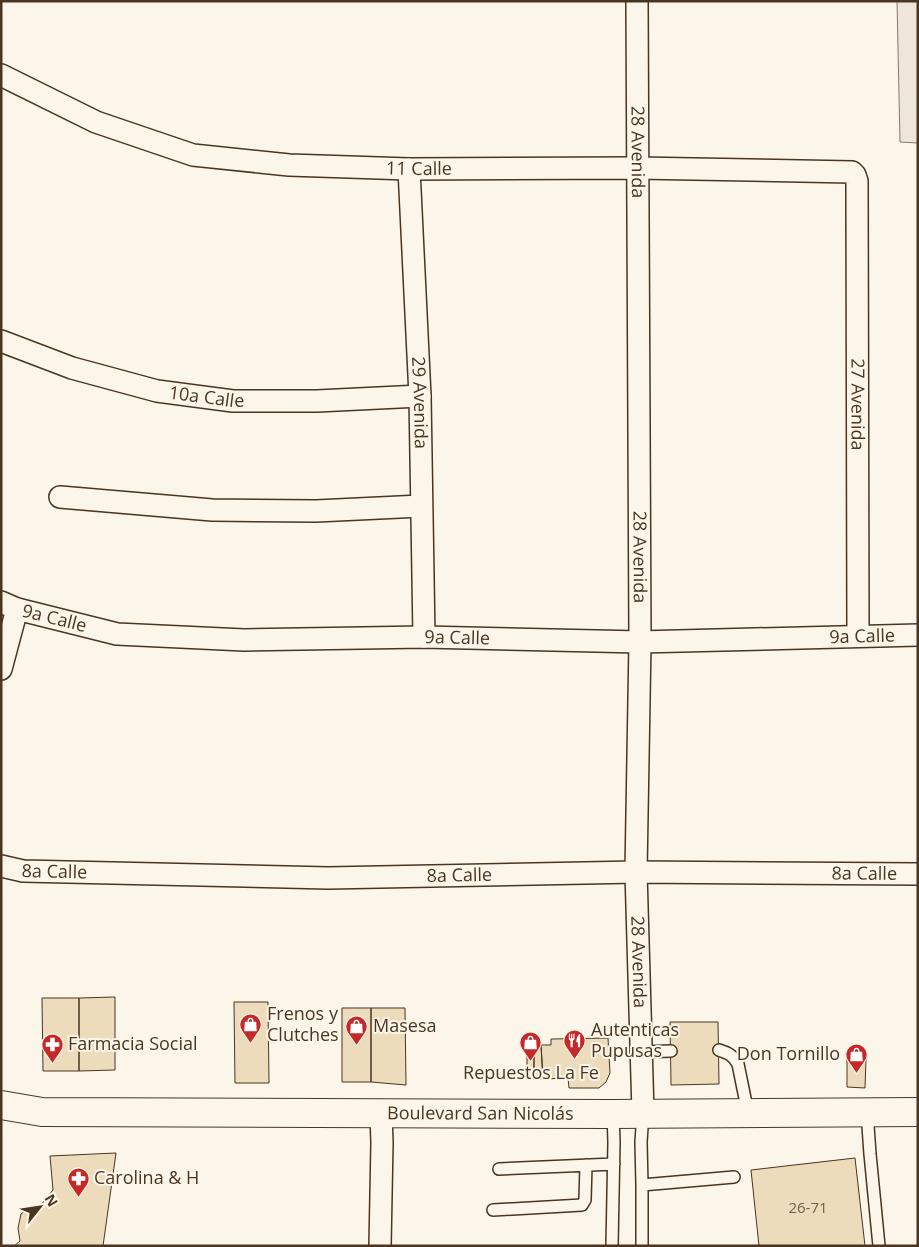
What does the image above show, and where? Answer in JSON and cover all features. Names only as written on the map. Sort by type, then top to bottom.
[{"type":"main road","name":"Boulevard San Nicolás","points":[[1,1105],[42,1112],[613,1114],[918,1112]]},
{"type":"main road","name":"Boulevard San Nicolás","points":[[1,1125],[42,1112]]},
{"type":"street","name":"28 Avenida","points":[[637,1],[640,642],[636,872],[643,1113]]},
{"type":"street","name":"11 Calle","points":[[1,75],[96,122],[193,155],[289,165],[409,169],[637,168],[848,171],[854,174]]},
{"type":"street","name":"29 Avenida","points":[[409,169],[420,396],[424,637]]},
{"type":"street","name":"27 Avenida","points":[[854,174],[856,181],[858,636]]},
{"type":"street","name":"10a Calle","points":[[1,341],[72,368],[166,393],[233,401],[420,396]]},
{"type":"street","points":[[60,497],[212,510],[316,512],[421,506]]},
{"type":"street","name":"9a Calle","points":[[9,606],[117,634],[244,640],[424,637],[640,642],[918,635]]},
{"type":"street","points":[[1,669],[9,606]]},
{"type":"street","name":"8a Calle","points":[[1,866],[23,871],[328,878],[636,872],[918,874]]},
{"type":"street","points":[[380,1246],[381,1113]]},
{"type":"lane","points":[[719,1050],[730,1054],[738,1064],[748,1113]]},
{"type":"lane","points":[[641,1052],[671,1051]]},
{"type":"lane","points":[[867,1112],[879,1246]]},
{"type":"lane","points":[[642,1246],[641,1142],[643,1113]]},
{"type":"lane","points":[[612,1246],[613,1114]]},
{"type":"lane","points":[[499,1169],[614,1164]]},
{"type":"lane","points":[[493,1210],[582,1204],[585,1200],[586,1165]]},
{"type":"lane","points":[[642,1185],[734,1177]]},
{"type":"shaded area","points":[[897,1],[918,1],[918,143],[900,142]]},
{"type":"building","points":[[115,997],[115,1070],[79,1071],[79,998]]},
{"type":"building","points":[[42,998],[79,998],[79,1071],[43,1071]]},
{"type":"building","name":"Frenos y Clutches","points":[[234,1002],[268,1002],[269,1083],[235,1083]]},
{"type":"building","name":"Masesa","points":[[342,1008],[371,1008],[371,1082],[342,1082]]},
{"type":"building","points":[[371,1008],[405,1008],[406,1085],[371,1082]]},
{"type":"building","points":[[670,1022],[718,1022],[719,1084],[671,1085]]},
{"type":"building","name":"Autenticas Pupusas","points":[[608,1038],[610,1073],[606,1082],[599,1088],[569,1088],[568,1078],[543,1079],[541,1045],[551,1045],[551,1039]]},
{"type":"building","name":"Repuestos La Fe","points":[[527,1045],[534,1045],[534,1079],[527,1079]]},
{"type":"building","points":[[534,1045],[541,1045],[543,1079],[534,1079]]},
{"type":"building","name":"Don Tornillo","points":[[847,1058],[866,1059],[865,1088],[847,1087]]},
{"type":"building","name":"Carolina & H","points":[[116,1153],[103,1246],[14,1246],[20,1241],[18,1228],[21,1214],[31,1206],[41,1205],[53,1190],[50,1156]]},
{"type":"building","points":[[855,1158],[865,1246],[759,1246],[751,1170]]},
{"type":"place","name":"Frenos y Clutches","points":[[251,1043]]},
{"type":"place","name":"Masesa","points":[[357,1045]]},
{"type":"place","name":"Autenticas Pupusas","points":[[575,1059]]},
{"type":"place","name":"Repuestos La Fe","points":[[531,1062]]},
{"type":"place","name":"Farmacia Social","points":[[52,1063]]},
{"type":"place","name":"Don Tornillo","points":[[856,1073]]},
{"type":"place","name":"Carolina & H","points":[[78,1197]]}]
